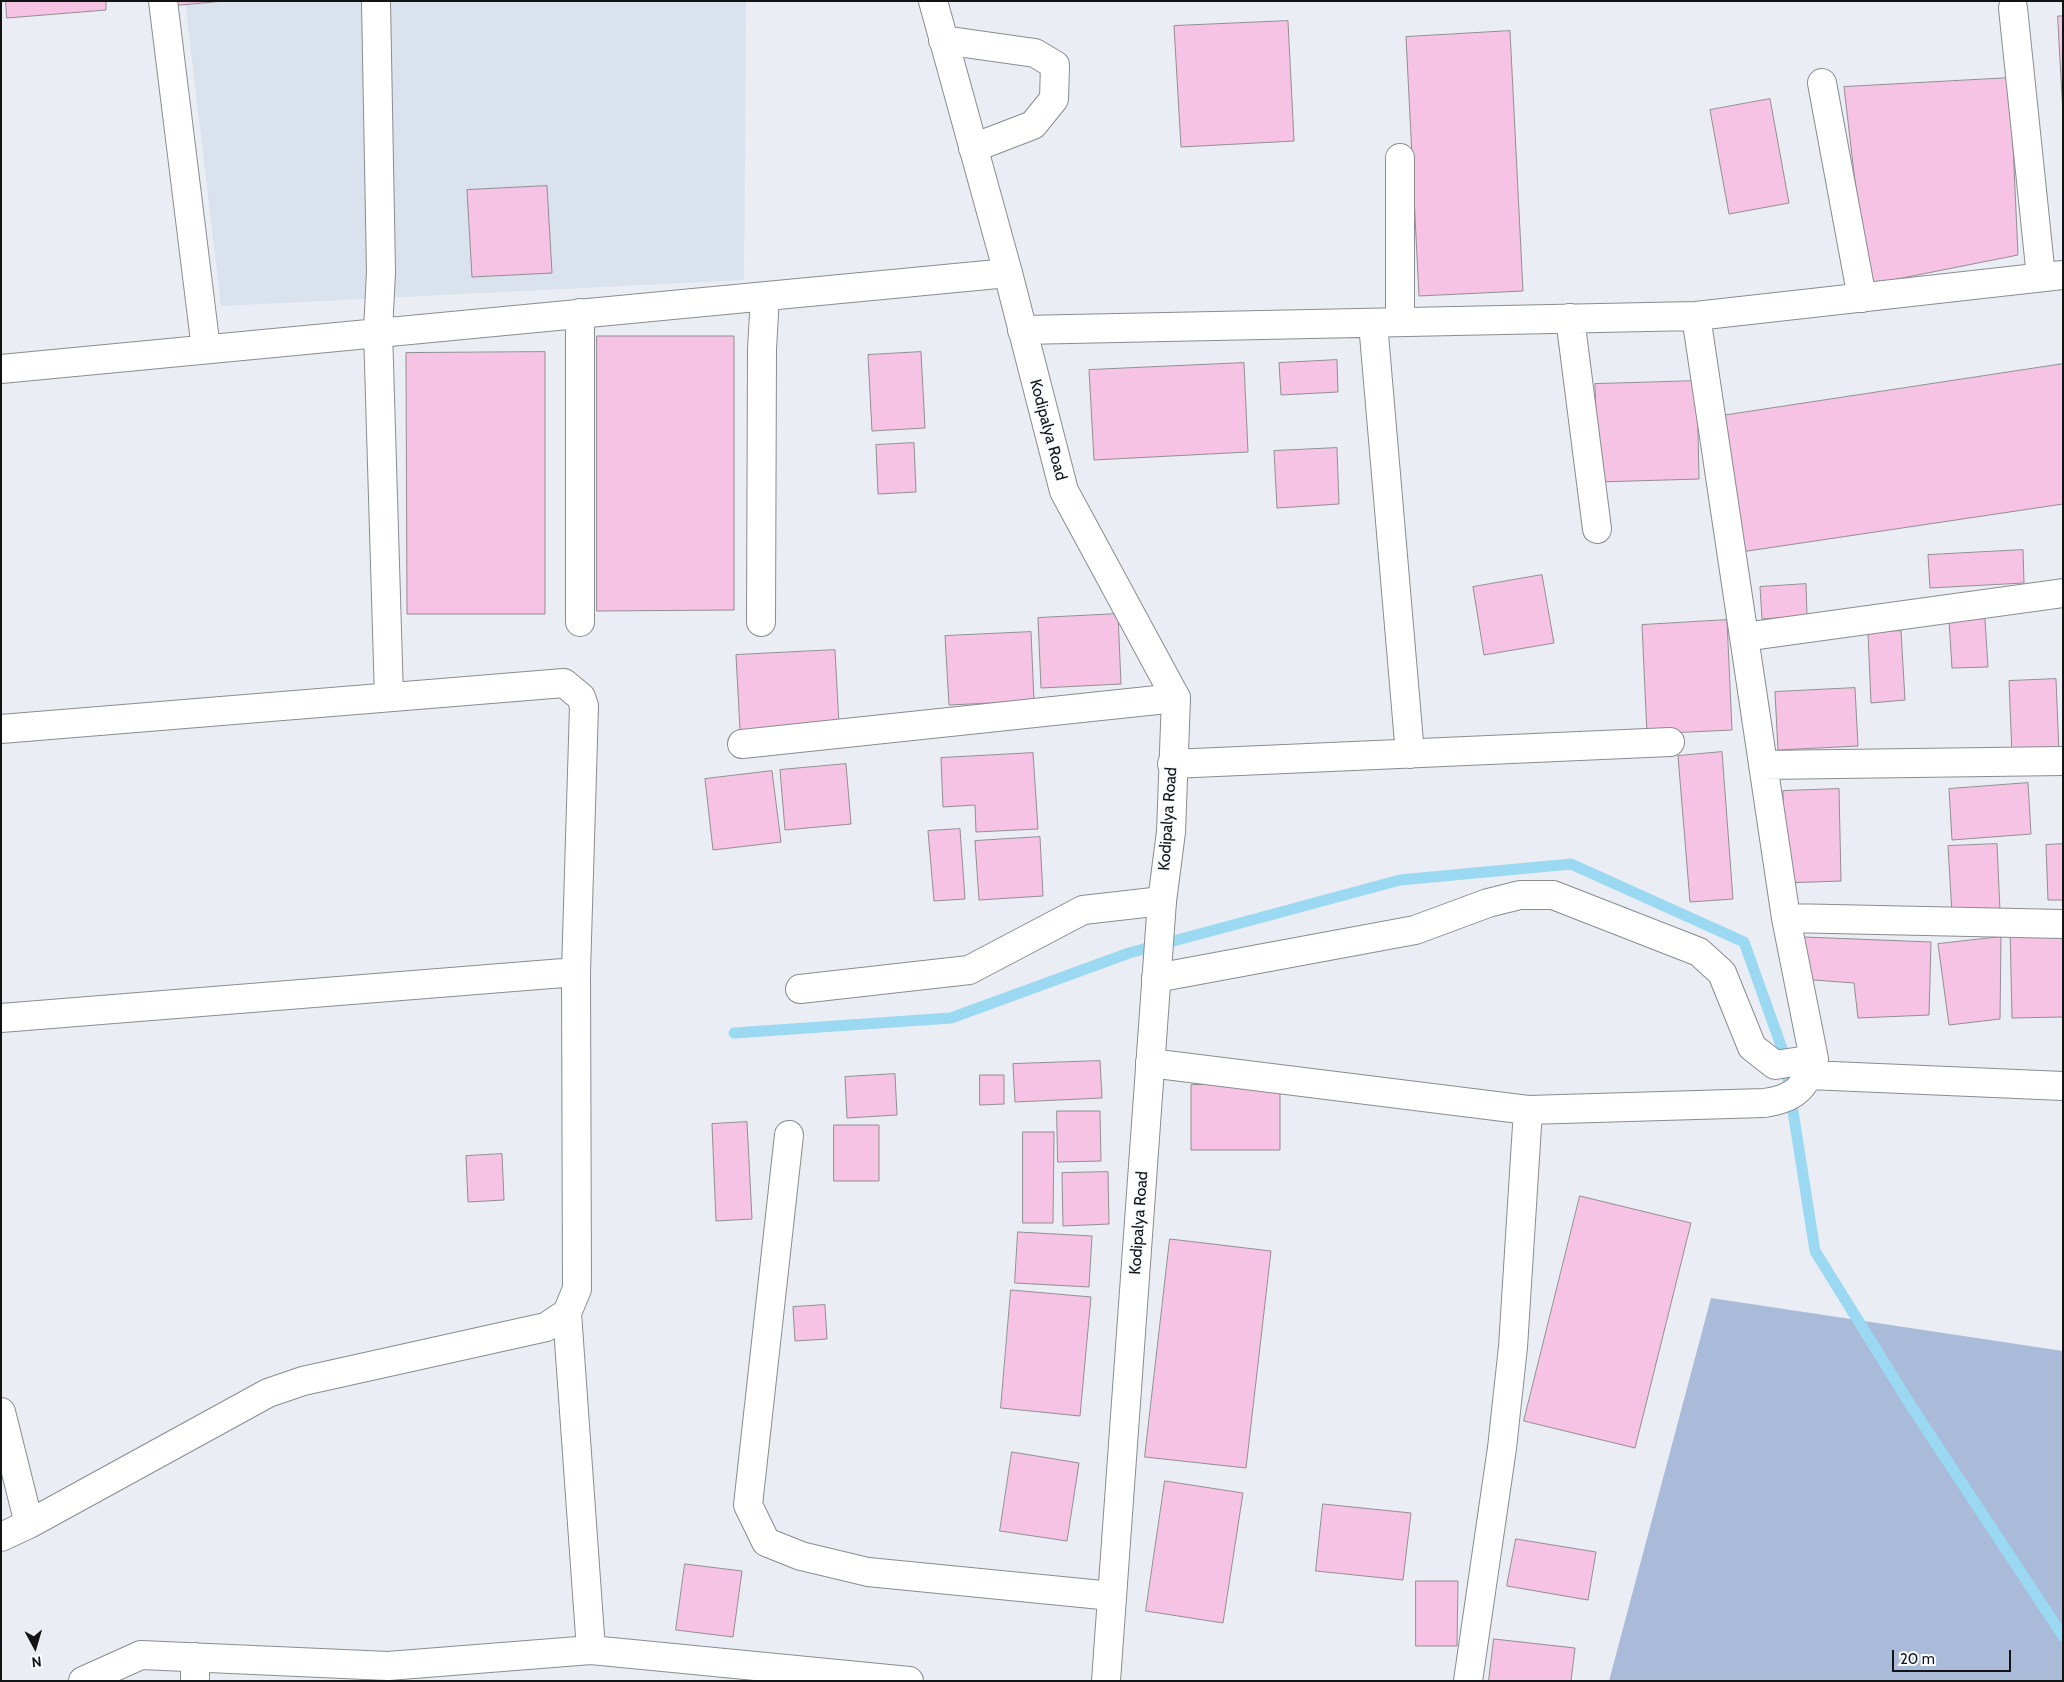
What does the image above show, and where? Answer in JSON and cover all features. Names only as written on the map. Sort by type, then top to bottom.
[{"type":"street","points":[[163,1],[206,349]]},
{"type":"street","points":[[376,1],[381,272],[378,331],[389,697]]},
{"type":"street","name":"Kodipalya Road","points":[[932,1],[1008,273],[1064,491],[1176,698],[1172,764],[1171,832],[1161,910],[1106,1681]]},
{"type":"street","points":[[1022,330],[1696,316],[2052,276],[2013,8]]},
{"type":"street","points":[[943,40],[1035,53],[1055,65],[1054,99],[1033,125],[973,148]]},
{"type":"street","points":[[1822,83],[1862,298]]},
{"type":"street","points":[[1400,158],[1386,322],[1410,754]]},
{"type":"street","points":[[1,369],[378,331],[1008,273]]},
{"type":"street","points":[[761,622],[762,358],[765,296]]},
{"type":"street","points":[[580,313],[580,622]]},
{"type":"street","points":[[1150,1062],[1528,1110],[1764,1103],[1780,1101],[1797,1092],[1799,1065],[1786,918],[1696,316]]},
{"type":"street","points":[[1570,318],[1597,529]]},
{"type":"street","points":[[1744,637],[2063,593]]},
{"type":"street","points":[[1,729],[564,683],[581,697],[584,706],[576,972],[577,1289],[567,1313],[590,1650]]},
{"type":"street","points":[[742,744],[1176,698]]},
{"type":"street","points":[[1172,764],[1670,742]]},
{"type":"street","points":[[1763,765],[2063,761]]},
{"type":"street","points":[[1157,974],[1415,930],[1488,903],[1520,895],[1554,895],[1699,952],[1722,973],[1752,1047],[1799,1065],[2063,1086]]},
{"type":"street","points":[[800,989],[969,970],[1083,910],[1161,910]]},
{"type":"street","points":[[1786,918],[2063,924]]},
{"type":"street","points":[[1,1018],[576,972]]},
{"type":"street","points":[[1468,1681],[1502,1448],[1513,1347],[1528,1110]]},
{"type":"street","points":[[789,1135],[748,1505],[766,1542],[801,1556],[868,1572],[1112,1596]]},
{"type":"street","points":[[1,1537],[29,1524],[268,1393],[303,1381],[546,1327],[567,1313]]},
{"type":"street","points":[[1,1412],[29,1524]]},
{"type":"street","points":[[83,1681],[141,1655],[195,1669],[388,1674],[590,1650],[909,1681]]},
{"type":"shaded area","points":[[185,1],[746,1],[744,280],[221,306]]},
{"type":"shaded area","points":[[1711,1298],[2063,1351],[2063,1681],[1609,1681]]},
{"type":"building","points":[[6,1],[106,1],[106,10],[7,18]]},
{"type":"building","points":[[169,1],[224,1],[170,6]]},
{"type":"building","points":[[2058,16],[2063,16],[2063,114]]},
{"type":"building","points":[[1288,21],[1294,141],[1181,147],[1174,26]]},
{"type":"building","points":[[1510,31],[1523,291],[1419,296],[1406,37]]},
{"type":"building","points":[[2010,78],[2018,255],[1867,285],[1844,87]]},
{"type":"building","points":[[1770,99],[1789,203],[1729,214],[1710,110]]},
{"type":"building","points":[[547,186],[552,273],[472,277],[467,190]]},
{"type":"building","points":[[597,336],[734,336],[734,610],[597,611]]},
{"type":"building","points":[[545,352],[545,614],[407,614],[406,353]]},
{"type":"building","points":[[921,352],[925,428],[872,431],[868,355]]},
{"type":"building","points":[[1337,360],[1338,392],[1281,395],[1279,363]]},
{"type":"building","points":[[1244,363],[1248,452],[1094,460],[1089,370]]},
{"type":"building","points":[[2063,364],[2063,504],[1741,552],[1721,416]]},
{"type":"building","points":[[1697,381],[1699,479],[1598,482],[1595,384]]},
{"type":"building","points":[[914,443],[916,492],[878,494],[876,445]]},
{"type":"building","points":[[1337,448],[1339,504],[1277,508],[1274,451]]},
{"type":"building","points":[[2023,550],[2024,583],[1930,588],[1928,555]]},
{"type":"building","points":[[1542,575],[1554,643],[1484,655],[1473,587]]},
{"type":"building","points":[[1806,584],[1807,616],[1762,619],[1760,587]]},
{"type":"building","points":[[1118,614],[1121,684],[1041,688],[1038,618]]},
{"type":"building","points":[[1985,619],[1988,667],[1952,668],[1949,621]]},
{"type":"building","points":[[1727,620],[1732,730],[1647,734],[1642,625]]},
{"type":"building","points":[[1901,631],[1905,700],[1871,703],[1868,632]]},
{"type":"building","points":[[1031,632],[1034,701],[949,705],[945,636]]},
{"type":"building","points":[[835,650],[839,725],[740,730],[736,655]]},
{"type":"building","points":[[2056,679],[2059,753],[2012,755],[2009,681]]},
{"type":"building","points":[[1855,688],[1858,746],[1778,750],[1775,692]]},
{"type":"building","points":[[1722,752],[1733,899],[1690,902],[1678,756]]},
{"type":"building","points":[[1033,753],[1038,829],[976,832],[975,805],[943,807],[941,758]]},
{"type":"building","points":[[846,764],[851,824],[785,830],[780,770]]},
{"type":"building","points":[[772,771],[781,842],[713,850],[705,779]]},
{"type":"building","points":[[2028,783],[2031,834],[1952,840],[1949,789]]},
{"type":"building","points":[[1839,789],[1841,881],[1784,883],[1783,791]]},
{"type":"building","points":[[960,829],[965,899],[934,901],[928,831]]},
{"type":"building","points":[[1040,837],[1043,896],[979,900],[975,841]]},
{"type":"building","points":[[1997,844],[2000,911],[1952,914],[1948,846]]},
{"type":"building","points":[[2063,844],[2063,900],[2048,900],[2046,845]]},
{"type":"building","points":[[2063,926],[2063,1017],[2012,1018],[2010,928]]},
{"type":"building","points":[[1804,937],[1931,942],[1929,1015],[1858,1018],[1854,983],[1801,979]]},
{"type":"building","points":[[2001,937],[2000,1019],[1949,1025],[1938,944]]},
{"type":"building","points":[[1100,1061],[1102,1098],[1015,1102],[1013,1064]]},
{"type":"building","points":[[895,1074],[897,1115],[847,1118],[845,1077]]},
{"type":"building","points":[[980,1075],[1004,1075],[1004,1104],[980,1105]]},
{"type":"building","points":[[1280,1084],[1280,1150],[1191,1150],[1191,1085]]},
{"type":"building","points":[[1057,1111],[1100,1111],[1101,1161],[1058,1162]]},
{"type":"building","points":[[747,1122],[752,1219],[716,1221],[712,1124]]},
{"type":"building","points":[[834,1125],[879,1125],[879,1181],[834,1181]]},
{"type":"building","points":[[1023,1132],[1054,1132],[1053,1223],[1023,1223]]},
{"type":"building","points":[[502,1154],[504,1200],[468,1202],[466,1156]]},
{"type":"building","points":[[1108,1172],[1109,1224],[1063,1226],[1062,1173]]},
{"type":"building","points":[[1580,1196],[1691,1223],[1635,1448],[1524,1421]]},
{"type":"building","points":[[1018,1232],[1092,1236],[1089,1287],[1015,1283]]},
{"type":"building","points":[[1170,1239],[1271,1251],[1246,1468],[1145,1457]]},
{"type":"building","points":[[1011,1290],[1091,1297],[1080,1416],[1001,1408]]},
{"type":"building","points":[[825,1305],[827,1339],[795,1341],[793,1307]]},
{"type":"building","points":[[1012,1452],[1079,1463],[1067,1541],[1000,1531]]},
{"type":"building","points":[[1165,1481],[1243,1493],[1223,1623],[1146,1611]]},
{"type":"building","points":[[1323,1504],[1411,1513],[1403,1580],[1316,1571]]},
{"type":"building","points":[[1516,1539],[1596,1552],[1588,1600],[1507,1586]]},
{"type":"building","points":[[685,1564],[742,1571],[733,1637],[676,1630]]},
{"type":"building","points":[[1416,1581],[1458,1581],[1457,1646],[1416,1646]]},
{"type":"building","points":[[1494,1639],[1575,1648],[1571,1681],[1489,1681]]},
{"type":"waterway","points":[[734,1033],[951,1018],[1129,953],[1400,880],[1571,864],[1744,942],[1784,1054],[1815,1251],[1913,1409],[2063,1636]]}]
